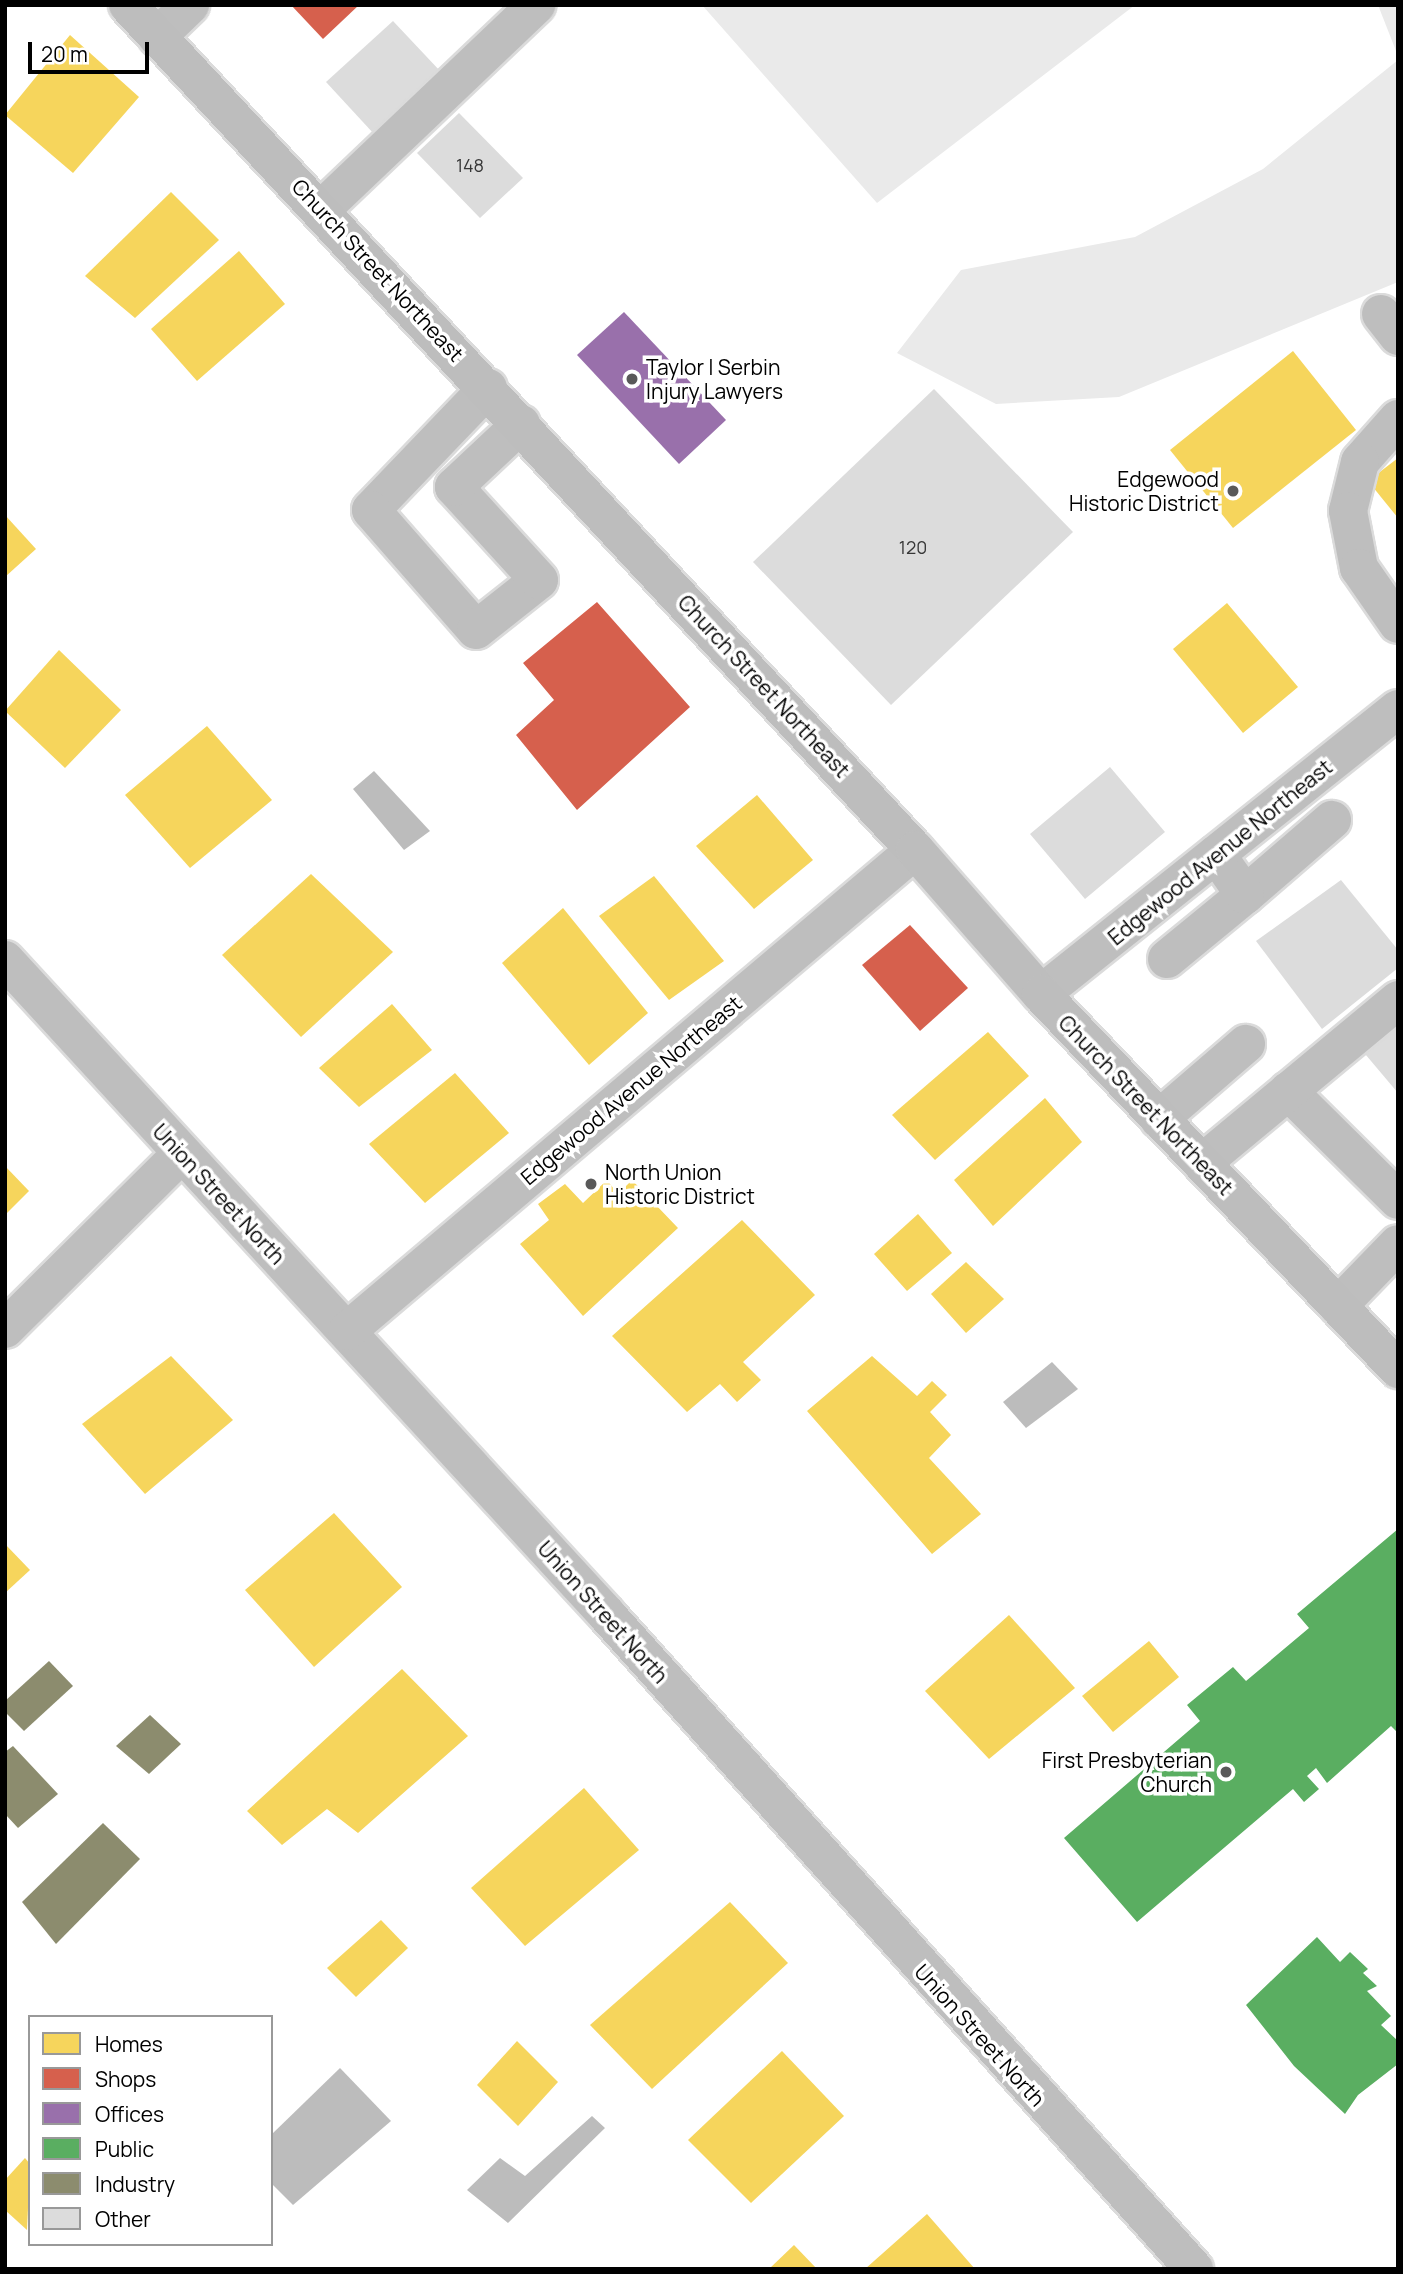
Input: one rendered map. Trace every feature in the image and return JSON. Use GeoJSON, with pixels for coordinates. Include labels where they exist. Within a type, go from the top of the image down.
{"type":"FeatureCollection","features":[{"type":"Feature","properties":{"kind":"main road","name":"Church Street Northeast"},"geometry":{"type":"LineString","coordinates":[[128,5],[322,209],[915,850],[1041,994],[1398,1369]]}},
{"type":"Feature","properties":{"kind":"street"},"geometry":{"type":"LineString","coordinates":[[157,37],[190,5]]}},
{"type":"Feature","properties":{"kind":"street"},"geometry":{"type":"LineString","coordinates":[[322,209],[536,5]]}},
{"type":"Feature","properties":{"kind":"street"},"geometry":{"type":"LineString","coordinates":[[488,388],[372,510],[476,629],[538,580],[454,487],[521,424]]}},
{"type":"Feature","properties":{"kind":"street"},"geometry":{"type":"LineString","coordinates":[[1398,419],[1360,462],[1348,511],[1359,568],[1398,624]]}},
{"type":"Feature","properties":{"kind":"street","name":"Edgewood Avenue Northeast"},"geometry":{"type":"LineString","coordinates":[[1041,994],[1398,709]]}},
{"type":"Feature","properties":{"kind":"street"},"geometry":{"type":"LineString","coordinates":[[1167,959],[1332,820]]}},
{"type":"Feature","properties":{"kind":"street","name":"Edgewood Avenue Northeast"},"geometry":{"type":"LineString","coordinates":[[347,1331],[915,850]]}},
{"type":"Feature","properties":{"kind":"street"},"geometry":{"type":"LineString","coordinates":[[1216,854],[1245,894]]}},
{"type":"Feature","properties":{"kind":"street","name":"Union Street North"},"geometry":{"type":"LineString","coordinates":[[5,960],[347,1331],[1181,2264]]}},
{"type":"Feature","properties":{"kind":"street"},"geometry":{"type":"LineString","coordinates":[[1202,1164],[1398,1000]]}},
{"type":"Feature","properties":{"kind":"street"},"geometry":{"type":"LineString","coordinates":[[1159,1119],[1246,1044]]}},
{"type":"Feature","properties":{"kind":"street"},"geometry":{"type":"LineString","coordinates":[[1288,1091],[1398,1200]]}},
{"type":"Feature","properties":{"kind":"street"},"geometry":{"type":"LineString","coordinates":[[5,1329],[181,1154]]}},
{"type":"Feature","properties":{"kind":"street"},"geometry":{"type":"LineString","coordinates":[[1338,1306],[1398,1244]]}},
{"type":"Feature","properties":{"kind":"shaded area"},"geometry":{"type":"Polygon","coordinates":[[[702,5],[1135,5],[877,203],[702,5]]]}},
{"type":"Feature","properties":{"kind":"shaded area"},"geometry":{"type":"Polygon","coordinates":[[[1378,5],[1398,5],[1398,56],[1378,5]]]}},
{"type":"Feature","properties":{"kind":"shaded area"},"geometry":{"type":"Polygon","coordinates":[[[1398,60],[1398,282],[1119,397],[996,404],[897,353],[961,270],[1135,237],[1263,169],[1398,60]]]}},
{"type":"Feature","properties":{"kind":"shaded area"},"geometry":{"type":"Polygon","coordinates":[[[374,771],[430,831],[404,850],[353,789],[374,771]]]}},
{"type":"Feature","properties":{"kind":"shaded area"},"geometry":{"type":"Polygon","coordinates":[[[1052,1362],[1078,1389],[1026,1428],[1003,1402],[1052,1362]]]}},
{"type":"Feature","properties":{"kind":"shaded area"},"geometry":{"type":"Polygon","coordinates":[[[340,2068],[391,2121],[293,2205],[273,2185],[273,2133],[340,2068]]]}},
{"type":"Feature","properties":{"kind":"shaded area"},"geometry":{"type":"Polygon","coordinates":[[[592,2116],[605,2128],[508,2223],[467,2190],[500,2158],[525,2176],[592,2116]]]}},
{"type":"Feature","properties":{"kind":"building: Homes"},"geometry":{"type":"Polygon","coordinates":[[[70,35],[139,97],[73,173],[5,115],[70,35]]]}},
{"type":"Feature","properties":{"kind":"building: Homes"},"geometry":{"type":"Polygon","coordinates":[[[171,192],[219,240],[135,318],[85,276],[171,192]]]}},
{"type":"Feature","properties":{"kind":"building: Homes"},"geometry":{"type":"Polygon","coordinates":[[[239,251],[285,304],[197,381],[151,329],[239,251]]]}},
{"type":"Feature","properties":{"kind":"building: Homes"},"geometry":{"type":"Polygon","coordinates":[[[1293,351],[1356,430],[1233,528],[1170,450],[1293,351]]]}},
{"type":"Feature","properties":{"kind":"building: Homes"},"geometry":{"type":"Polygon","coordinates":[[[1398,458],[1398,518],[1368,481],[1398,458]]]}},
{"type":"Feature","properties":{"kind":"building: Homes"},"geometry":{"type":"Polygon","coordinates":[[[5,515],[36,549],[5,577],[5,515]]]}},
{"type":"Feature","properties":{"kind":"building: Homes"},"geometry":{"type":"Polygon","coordinates":[[[1227,603],[1298,687],[1243,733],[1173,649],[1227,603]]]}},
{"type":"Feature","properties":{"kind":"building: Homes"},"geometry":{"type":"Polygon","coordinates":[[[59,650],[121,710],[65,768],[5,711],[59,650]]]}},
{"type":"Feature","properties":{"kind":"building: Homes"},"geometry":{"type":"Polygon","coordinates":[[[207,726],[272,800],[190,868],[125,795],[207,726]]]}},
{"type":"Feature","properties":{"kind":"building: Homes"},"geometry":{"type":"Polygon","coordinates":[[[757,795],[813,860],[754,909],[696,846],[757,795]]]}},
{"type":"Feature","properties":{"kind":"building: Homes"},"geometry":{"type":"Polygon","coordinates":[[[311,874],[393,952],[301,1037],[222,955],[311,874]]]}},
{"type":"Feature","properties":{"kind":"building: Homes"},"geometry":{"type":"Polygon","coordinates":[[[654,876],[724,961],[669,1000],[599,916],[654,876]]]}},
{"type":"Feature","properties":{"kind":"building: Homes"},"geometry":{"type":"Polygon","coordinates":[[[563,908],[648,1013],[589,1065],[502,963],[563,908]]]}},
{"type":"Feature","properties":{"kind":"building: Homes"},"geometry":{"type":"Polygon","coordinates":[[[392,1004],[432,1050],[359,1107],[319,1068],[392,1004]]]}},
{"type":"Feature","properties":{"kind":"building: Homes"},"geometry":{"type":"Polygon","coordinates":[[[988,1032],[1029,1076],[935,1160],[892,1115],[988,1032]]]}},
{"type":"Feature","properties":{"kind":"building: Homes"},"geometry":{"type":"Polygon","coordinates":[[[455,1073],[509,1133],[425,1203],[369,1144],[455,1073]]]}},
{"type":"Feature","properties":{"kind":"building: Homes"},"geometry":{"type":"Polygon","coordinates":[[[1045,1098],[1082,1142],[993,1226],[954,1180],[1045,1098]]]}},
{"type":"Feature","properties":{"kind":"building: Homes"},"geometry":{"type":"Polygon","coordinates":[[[5,1166],[29,1191],[5,1215],[5,1166]]]}},
{"type":"Feature","properties":{"kind":"building: Homes"},"geometry":{"type":"Polygon","coordinates":[[[607,1180],[618,1194],[632,1180],[678,1228],[583,1316],[520,1244],[549,1220],[538,1204],[565,1184],[583,1203],[607,1180]]]}},
{"type":"Feature","properties":{"kind":"building: Homes"},"geometry":{"type":"Polygon","coordinates":[[[918,1214],[952,1253],[907,1291],[874,1254],[918,1214]]]}},
{"type":"Feature","properties":{"kind":"building: Homes"},"geometry":{"type":"Polygon","coordinates":[[[742,1220],[815,1295],[743,1362],[761,1380],[737,1402],[720,1384],[687,1412],[612,1336],[742,1220]]]}},
{"type":"Feature","properties":{"kind":"building: Homes"},"geometry":{"type":"Polygon","coordinates":[[[966,1262],[1004,1299],[966,1333],[931,1294],[966,1262]]]}},
{"type":"Feature","properties":{"kind":"building: Homes"},"geometry":{"type":"Polygon","coordinates":[[[171,1356],[233,1420],[145,1494],[82,1424],[171,1356]]]}},
{"type":"Feature","properties":{"kind":"building: Homes"},"geometry":{"type":"Polygon","coordinates":[[[872,1356],[917,1396],[932,1381],[947,1395],[930,1412],[951,1435],[929,1458],[981,1514],[932,1554],[807,1411],[872,1356]]]}},
{"type":"Feature","properties":{"kind":"building: Homes"},"geometry":{"type":"Polygon","coordinates":[[[334,1513],[402,1587],[314,1667],[245,1590],[334,1513]]]}},
{"type":"Feature","properties":{"kind":"building: Homes"},"geometry":{"type":"Polygon","coordinates":[[[5,1544],[30,1570],[5,1593],[5,1544]]]}},
{"type":"Feature","properties":{"kind":"building: Homes"},"geometry":{"type":"Polygon","coordinates":[[[1009,1615],[1075,1688],[989,1759],[925,1691],[1009,1615]]]}},
{"type":"Feature","properties":{"kind":"building: Homes"},"geometry":{"type":"Polygon","coordinates":[[[1149,1641],[1179,1677],[1113,1732],[1082,1696],[1149,1641]]]}},
{"type":"Feature","properties":{"kind":"building: Homes"},"geometry":{"type":"Polygon","coordinates":[[[402,1669],[468,1736],[358,1833],[327,1809],[282,1845],[247,1811],[402,1669]]]}},
{"type":"Feature","properties":{"kind":"building: Homes"},"geometry":{"type":"Polygon","coordinates":[[[584,1788],[639,1850],[525,1946],[471,1888],[584,1788]]]}},
{"type":"Feature","properties":{"kind":"building: Homes"},"geometry":{"type":"Polygon","coordinates":[[[730,1902],[788,1963],[652,2089],[590,2025],[730,1902]]]}},
{"type":"Feature","properties":{"kind":"building: Homes"},"geometry":{"type":"Polygon","coordinates":[[[381,1920],[408,1948],[356,1997],[327,1968],[381,1920]]]}},
{"type":"Feature","properties":{"kind":"building: Homes"},"geometry":{"type":"Polygon","coordinates":[[[517,2041],[558,2082],[518,2126],[477,2085],[517,2041]]]}},
{"type":"Feature","properties":{"kind":"building: Homes"},"geometry":{"type":"Polygon","coordinates":[[[782,2051],[844,2116],[751,2203],[688,2140],[782,2051]]]}},
{"type":"Feature","properties":{"kind":"building: Homes"},"geometry":{"type":"Polygon","coordinates":[[[25,2158],[28,2162],[27,2230],[5,2210],[5,2180],[25,2158]]]}},
{"type":"Feature","properties":{"kind":"building: Homes"},"geometry":{"type":"Polygon","coordinates":[[[927,2214],[975,2269],[865,2269],[927,2214]]]}},
{"type":"Feature","properties":{"kind":"building: Homes"},"geometry":{"type":"Polygon","coordinates":[[[794,2245],[817,2269],[769,2269],[794,2245]]]}},
{"type":"Feature","properties":{"kind":"building: Shops"},"geometry":{"type":"Polygon","coordinates":[[[291,5],[359,5],[323,39],[291,5]]]}},
{"type":"Feature","properties":{"kind":"building: Shops"},"geometry":{"type":"Polygon","coordinates":[[[597,602],[690,707],[577,810],[516,735],[554,700],[523,663],[597,602]]]}},
{"type":"Feature","properties":{"kind":"building: Shops"},"geometry":{"type":"Polygon","coordinates":[[[910,925],[968,988],[920,1031],[862,965],[910,925]]]}},
{"type":"Feature","properties":{"kind":"building: Offices"},"geometry":{"type":"Polygon","coordinates":[[[624,312],[726,420],[679,464],[577,355],[624,312]]]}},
{"type":"Feature","properties":{"kind":"building: Public","name":"First Presbyterian Church"},"geometry":{"type":"Polygon","coordinates":[[[1398,1529],[1398,1733],[1391,1726],[1327,1783],[1316,1768],[1307,1776],[1319,1789],[1304,1802],[1293,1789],[1137,1922],[1064,1838],[1200,1721],[1187,1705],[1233,1667],[1246,1681],[1309,1628],[1297,1614],[1398,1529]]]}},
{"type":"Feature","properties":{"kind":"building: Public"},"geometry":{"type":"Polygon","coordinates":[[[1317,1937],[1340,1962],[1350,1952],[1368,1969],[1363,1973],[1377,1986],[1367,1991],[1391,2016],[1381,2025],[1398,2041],[1398,2064],[1358,2095],[1345,2114],[1294,2066],[1246,2005],[1317,1937]]]}},
{"type":"Feature","properties":{"kind":"building: Industry"},"geometry":{"type":"Polygon","coordinates":[[[49,1661],[73,1686],[24,1731],[5,1712],[5,1701],[49,1661]]]}},
{"type":"Feature","properties":{"kind":"building: Industry"},"geometry":{"type":"Polygon","coordinates":[[[150,1715],[181,1744],[149,1774],[116,1746],[150,1715]]]}},
{"type":"Feature","properties":{"kind":"building: Industry"},"geometry":{"type":"Polygon","coordinates":[[[13,1746],[58,1794],[18,1828],[5,1814],[5,1752],[13,1746]]]}},
{"type":"Feature","properties":{"kind":"building: Industry"},"geometry":{"type":"Polygon","coordinates":[[[103,1823],[140,1859],[56,1944],[22,1902],[103,1823]]]}},
{"type":"Feature","properties":{"kind":"building: Other"},"geometry":{"type":"Polygon","coordinates":[[[393,21],[441,72],[374,134],[326,82],[393,21]]]}},
{"type":"Feature","properties":{"kind":"building: Other"},"geometry":{"type":"Polygon","coordinates":[[[459,113],[523,178],[480,218],[417,153],[459,113]]]}},
{"type":"Feature","properties":{"kind":"building: Other"},"geometry":{"type":"Polygon","coordinates":[[[934,389],[1073,532],[891,705],[753,562],[934,389]]]}},
{"type":"Feature","properties":{"kind":"building: Other"},"geometry":{"type":"Polygon","coordinates":[[[1110,767],[1165,832],[1085,899],[1030,834],[1110,767]]]}},
{"type":"Feature","properties":{"kind":"building: Other"},"geometry":{"type":"Polygon","coordinates":[[[1341,880],[1398,950],[1398,968],[1322,1029],[1256,941],[1341,880]]]}},
{"type":"Feature","properties":{"kind":"building: Other"},"geometry":{"type":"Polygon","coordinates":[[[1398,1018],[1398,1093],[1360,1048],[1398,1018]]]}},
{"type":"Feature","properties":{"kind":"place","name":"Taylor | Serbin Injury Lawyers"},"geometry":{"type":"Point","coordinates":[632,379]}},
{"type":"Feature","properties":{"kind":"place","name":"Edgewood Historic District"},"geometry":{"type":"Point","coordinates":[1233,491]}},
{"type":"Feature","properties":{"kind":"place","name":"North Union Historic District"},"geometry":{"type":"Point","coordinates":[591,1184]}},
{"type":"Feature","properties":{"kind":"place","name":"First Presbyterian Church"},"geometry":{"type":"Point","coordinates":[1226,1772]}}]}
